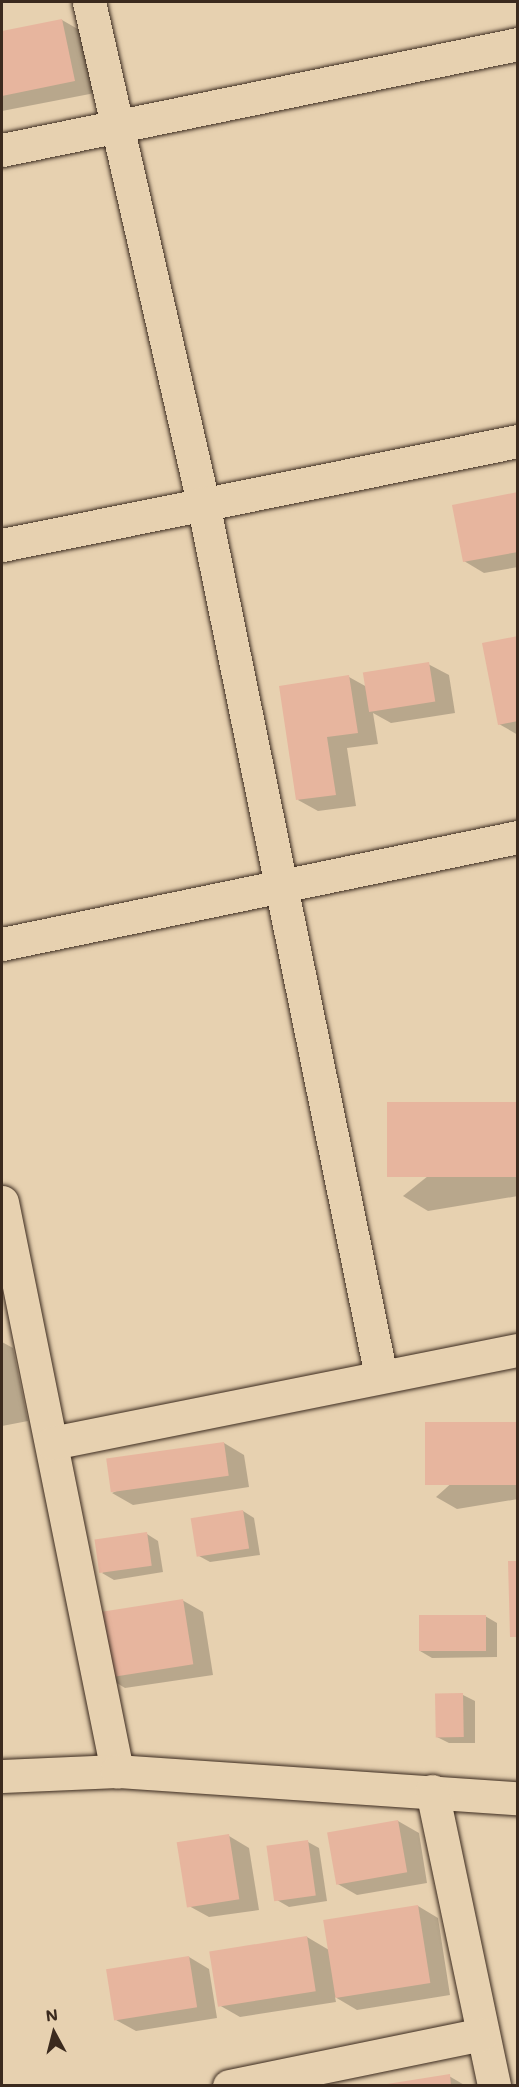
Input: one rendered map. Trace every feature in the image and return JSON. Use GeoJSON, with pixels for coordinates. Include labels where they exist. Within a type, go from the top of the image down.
{"type":"FeatureCollection","features":[{"type":"Feature","properties":{"kind":"street"},"geometry":{"type":"LineString","coordinates":[[89,2],[119,124],[203,503],[278,886],[381,1376]]}},
{"type":"Feature","properties":{"kind":"street"},"geometry":{"type":"LineString","coordinates":[[2,150],[119,124],[518,44]]}},
{"type":"Feature","properties":{"kind":"street"},"geometry":{"type":"LineString","coordinates":[[2,545],[518,441]]}},
{"type":"Feature","properties":{"kind":"street"},"geometry":{"type":"LineString","coordinates":[[2,944],[518,837]]}},
{"type":"Feature","properties":{"kind":"street"},"geometry":{"type":"LineString","coordinates":[[2,1202],[117,1771]]}},
{"type":"Feature","properties":{"kind":"street"},"geometry":{"type":"LineString","coordinates":[[52,1443],[518,1350]]}},
{"type":"Feature","properties":{"kind":"street"},"geometry":{"type":"LineString","coordinates":[[2,1776],[117,1771],[518,1798]]}},
{"type":"Feature","properties":{"kind":"street"},"geometry":{"type":"LineString","coordinates":[[432,1791],[494,2085]]}},
{"type":"Feature","properties":{"kind":"street"},"geometry":{"type":"LineString","coordinates":[[229,2085],[482,2034]]}},
{"type":"Feature","properties":{"kind":"building"},"geometry":{"type":"Polygon","coordinates":[[[62,19],[75,81],[2,96],[2,31],[62,19]]]}},
{"type":"Feature","properties":{"kind":"building"},"geometry":{"type":"Polygon","coordinates":[[[518,492],[518,552],[463,562],[452,505],[518,492]]]}},
{"type":"Feature","properties":{"kind":"building"},"geometry":{"type":"Polygon","coordinates":[[[518,636],[518,721],[498,725],[482,643],[518,636]]]}},
{"type":"Feature","properties":{"kind":"building"},"geometry":{"type":"Polygon","coordinates":[[[429,662],[435,702],[369,712],[363,672],[429,662]]]}},
{"type":"Feature","properties":{"kind":"building"},"geometry":{"type":"Polygon","coordinates":[[[349,675],[358,733],[327,737],[336,795],[296,800],[279,686],[349,675]]]}},
{"type":"Feature","properties":{"kind":"building"},"geometry":{"type":"Polygon","coordinates":[[[387,1102],[518,1102],[518,1177],[387,1177],[387,1102]]]}},
{"type":"Feature","properties":{"kind":"building"},"geometry":{"type":"Polygon","coordinates":[[[425,1422],[518,1422],[518,1485],[425,1485],[425,1422]]]}},
{"type":"Feature","properties":{"kind":"building"},"geometry":{"type":"Polygon","coordinates":[[[224,1442],[229,1476],[111,1492],[106,1459],[224,1442]]]}},
{"type":"Feature","properties":{"kind":"building"},"geometry":{"type":"Polygon","coordinates":[[[243,1510],[249,1549],[197,1557],[191,1518],[243,1510]]]}},
{"type":"Feature","properties":{"kind":"building"},"geometry":{"type":"Polygon","coordinates":[[[147,1532],[152,1566],[99,1573],[95,1539],[147,1532]]]}},
{"type":"Feature","properties":{"kind":"building"},"geometry":{"type":"Polygon","coordinates":[[[508,1561],[518,1561],[518,1637],[510,1637],[508,1561]]]}},
{"type":"Feature","properties":{"kind":"building"},"geometry":{"type":"Polygon","coordinates":[[[183,1599],[193,1664],[104,1678],[94,1613],[183,1599]]]}},
{"type":"Feature","properties":{"kind":"building"},"geometry":{"type":"Polygon","coordinates":[[[419,1615],[486,1615],[486,1651],[419,1651],[419,1615]]]}},
{"type":"Feature","properties":{"kind":"building"},"geometry":{"type":"Polygon","coordinates":[[[435,1693],[463,1693],[464,1737],[436,1737],[435,1693]]]}},
{"type":"Feature","properties":{"kind":"building"},"geometry":{"type":"Polygon","coordinates":[[[398,1820],[407,1872],[336,1885],[327,1833],[398,1820]]]}},
{"type":"Feature","properties":{"kind":"building"},"geometry":{"type":"Polygon","coordinates":[[[229,1834],[239,1899],[187,1907],[177,1842],[229,1834]]]}},
{"type":"Feature","properties":{"kind":"building"},"geometry":{"type":"Polygon","coordinates":[[[308,1840],[316,1895],[274,1901],[266,1846],[308,1840]]]}},
{"type":"Feature","properties":{"kind":"building"},"geometry":{"type":"Polygon","coordinates":[[[418,1905],[430,1983],[336,1998],[323,1920],[418,1905]]]}},
{"type":"Feature","properties":{"kind":"building"},"geometry":{"type":"Polygon","coordinates":[[[307,1936],[316,1991],[218,2007],[209,1951],[307,1936]]]}},
{"type":"Feature","properties":{"kind":"building"},"geometry":{"type":"Polygon","coordinates":[[[189,1956],[197,2007],[114,2021],[106,1969],[189,1956]]]}},
{"type":"Feature","properties":{"kind":"building"},"geometry":{"type":"Polygon","coordinates":[[[450,2074],[451,2086],[387,2086],[387,2084],[450,2074]]]}}]}
